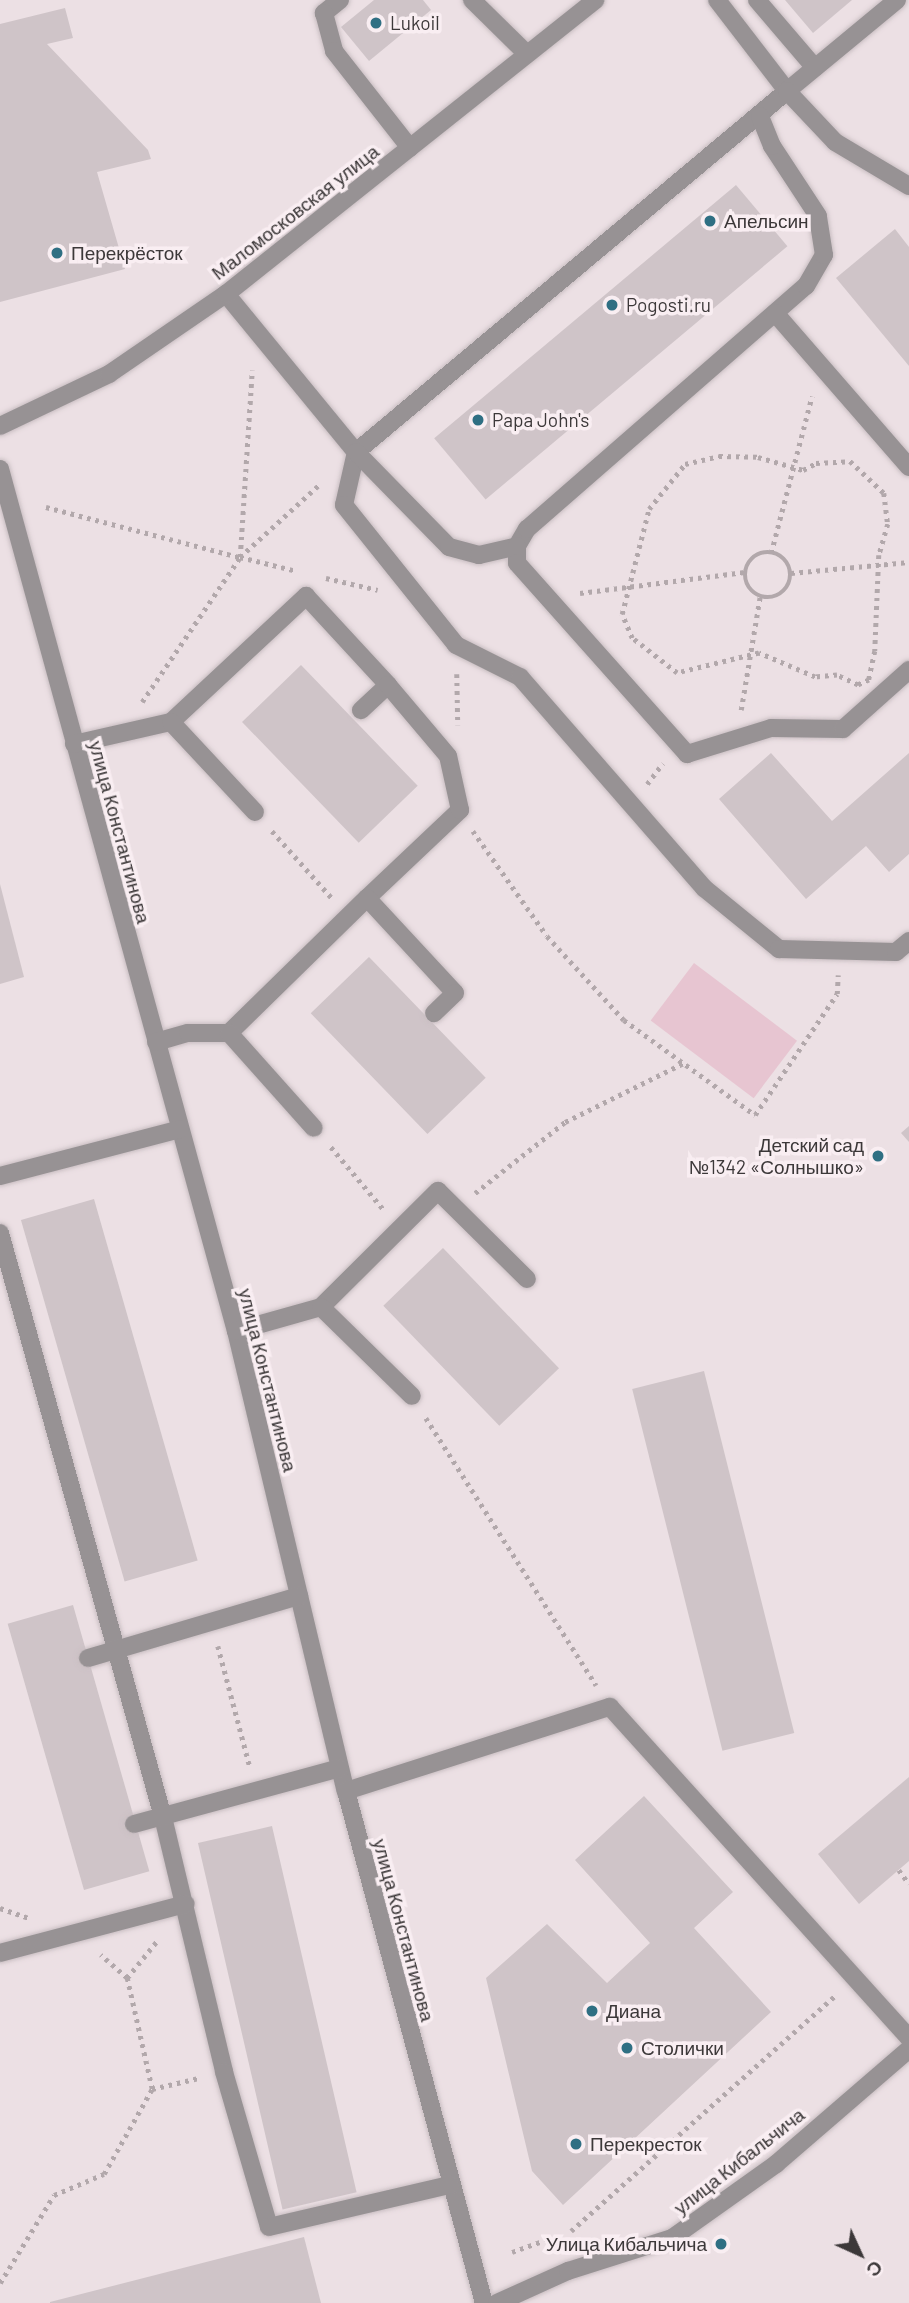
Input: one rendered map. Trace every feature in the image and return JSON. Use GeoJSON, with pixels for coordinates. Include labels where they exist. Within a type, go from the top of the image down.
{"type":"FeatureCollection","features":[{"type":"Feature","properties":{"kind":"street"},"geometry":{"type":"LineString","coordinates":[[340,0],[324,13],[334,51],[410,148]]}},
{"type":"Feature","properties":{"kind":"street"},"geometry":{"type":"LineString","coordinates":[[472,0],[527,54]]}},
{"type":"Feature","properties":{"kind":"street","name":"Маломосковская улица"},"geometry":{"type":"LineString","coordinates":[[0,426],[109,374],[226,294],[595,0]]}},
{"type":"Feature","properties":{"kind":"street"},"geometry":{"type":"LineString","coordinates":[[717,0],[787,92],[835,142],[909,186]]}},
{"type":"Feature","properties":{"kind":"street"},"geometry":{"type":"LineString","coordinates":[[757,0],[815,68]]}},
{"type":"Feature","properties":{"kind":"street"},"geometry":{"type":"LineString","coordinates":[[897,0],[356,452],[344,505],[456,645],[520,677],[704,888],[779,949],[895,953],[909,941]]}},
{"type":"Feature","properties":{"kind":"street"},"geometry":{"type":"LineString","coordinates":[[760,116],[772,146],[818,216],[824,255],[806,286],[527,529],[517,545],[517,564],[687,754],[771,728],[843,729],[909,670]]}},
{"type":"Feature","properties":{"kind":"street"},"geometry":{"type":"LineString","coordinates":[[226,294],[356,452],[449,547],[479,555],[517,545]]}},
{"type":"Feature","properties":{"kind":"street"},"geometry":{"type":"LineString","coordinates":[[775,313],[909,467]]}},
{"type":"Feature","properties":{"kind":"street","name":"улица Константинова"},"geometry":{"type":"LineString","coordinates":[[0,469],[236,1331],[340,1768],[450,2185],[484,2303]]}},
{"type":"Feature","properties":{"kind":"street"},"geometry":{"type":"LineString","coordinates":[[74,744],[171,722],[306,596],[388,685],[448,756],[460,810],[229,1033],[188,1033],[156,1042]]}},
{"type":"Feature","properties":{"kind":"street"},"geometry":{"type":"LineString","coordinates":[[361,710],[388,685]]}},
{"type":"Feature","properties":{"kind":"street"},"geometry":{"type":"LineString","coordinates":[[171,722],[256,812]]}},
{"type":"Feature","properties":{"kind":"street"},"geometry":{"type":"LineString","coordinates":[[367,898],[455,993],[434,1013]]}},
{"type":"Feature","properties":{"kind":"street"},"geometry":{"type":"LineString","coordinates":[[229,1033],[314,1128]]}},
{"type":"Feature","properties":{"kind":"street"},"geometry":{"type":"LineString","coordinates":[[0,1176],[180,1129]]}},
{"type":"Feature","properties":{"kind":"street"},"geometry":{"type":"LineString","coordinates":[[236,1331],[321,1307],[398,1226],[438,1192],[527,1279]]}},
{"type":"Feature","properties":{"kind":"street"},"geometry":{"type":"LineString","coordinates":[[0,1233],[163,1817],[186,1904],[224,2072],[269,2227],[450,2185]]}},
{"type":"Feature","properties":{"kind":"street"},"geometry":{"type":"LineString","coordinates":[[321,1307],[412,1396]]}},
{"type":"Feature","properties":{"kind":"street"},"geometry":{"type":"LineString","coordinates":[[88,1658],[299,1596]]}},
{"type":"Feature","properties":{"kind":"street"},"geometry":{"type":"LineString","coordinates":[[346,1791],[610,1707],[909,2038]]}},
{"type":"Feature","properties":{"kind":"street"},"geometry":{"type":"LineString","coordinates":[[134,1824],[340,1768]]}},
{"type":"Feature","properties":{"kind":"street"},"geometry":{"type":"LineString","coordinates":[[0,1953],[186,1904]]}},
{"type":"Feature","properties":{"kind":"street","name":"улица Кибальчича"},"geometry":{"type":"LineString","coordinates":[[497,2303],[568,2271],[672,2238],[776,2164],[909,2049]]}},
{"type":"Feature","properties":{"kind":"path"},"geometry":{"type":"LineString","coordinates":[[240,557],[255,330]]}},
{"type":"Feature","properties":{"kind":"path"},"geometry":{"type":"LineString","coordinates":[[771,553],[820,365]]}},
{"type":"Feature","properties":{"kind":"path"},"geometry":{"type":"LineString","coordinates":[[121,734],[240,557],[356,452]]}},
{"type":"Feature","properties":{"kind":"path"},"geometry":{"type":"LineString","coordinates":[[737,456],[803,470],[816,463],[850,461],[876,481],[887,507],[882,564],[869,680],[858,685],[837,675],[815,677],[776,657],[750,654],[677,673],[632,638],[622,614],[649,509],[685,464],[737,456]]}},
{"type":"Feature","properties":{"kind":"path"},"geometry":{"type":"LineString","coordinates":[[46,507],[240,557]]}},
{"type":"Feature","properties":{"kind":"path"},"geometry":{"type":"LineString","coordinates":[[771,553],[785,560],[791,573],[782,593],[760,597],[748,587],[745,572],[752,559],[771,553]]}},
{"type":"Feature","properties":{"kind":"path"},"geometry":{"type":"LineString","coordinates":[[791,573],[909,562]]}},
{"type":"Feature","properties":{"kind":"path"},"geometry":{"type":"LineString","coordinates":[[555,606],[575,594],[745,572]]}},
{"type":"Feature","properties":{"kind":"path"},"geometry":{"type":"LineString","coordinates":[[736,739],[760,597]]}},
{"type":"Feature","properties":{"kind":"path"},"geometry":{"type":"LineString","coordinates":[[456,645],[458,728]]}},
{"type":"Feature","properties":{"kind":"path"},"geometry":{"type":"LineString","coordinates":[[631,804],[678,744]]}},
{"type":"Feature","properties":{"kind":"path"},"geometry":{"type":"LineString","coordinates":[[460,810],[547,936],[624,1020],[755,1115],[838,994]]}},
{"type":"Feature","properties":{"kind":"path"},"geometry":{"type":"LineString","coordinates":[[256,812],[348,916]]}},
{"type":"Feature","properties":{"kind":"path"},"geometry":{"type":"LineString","coordinates":[[456,1209],[565,1122],[684,1063]]}},
{"type":"Feature","properties":{"kind":"path"},"geometry":{"type":"LineString","coordinates":[[314,1128],[398,1226]]}},
{"type":"Feature","properties":{"kind":"path"},"geometry":{"type":"LineString","coordinates":[[412,1396],[610,1707]]}},
{"type":"Feature","properties":{"kind":"path"},"geometry":{"type":"LineString","coordinates":[[211,1622],[256,1791]]}},
{"type":"Feature","properties":{"kind":"path"},"geometry":{"type":"LineString","coordinates":[[898,1870],[909,1884]]}},
{"type":"Feature","properties":{"kind":"path"},"geometry":{"type":"LineString","coordinates":[[0,1908],[75,1933],[127,1978],[152,2089],[104,2175],[54,2195],[0,2283]]}},
{"type":"Feature","properties":{"kind":"path"},"geometry":{"type":"LineString","coordinates":[[571,2231],[842,1989]]}},
{"type":"Feature","properties":{"kind":"path"},"geometry":{"type":"LineString","coordinates":[[152,2089],[224,2072]]}},
{"type":"Feature","properties":{"kind":"path"},"geometry":{"type":"LineString","coordinates":[[512,2252],[551,2238]]}},
{"type":"Feature","properties":{"kind":"shaded area"},"geometry":{"type":"Polygon","coordinates":[[[694,963],[797,1041],[754,1098],[651,1021],[694,963]]]}},
{"type":"Feature","properties":{"kind":"building"},"geometry":{"type":"Polygon","coordinates":[[[374,0],[423,0],[431,10],[369,61],[341,27],[374,0]]]}},
{"type":"Feature","properties":{"kind":"building"},"geometry":{"type":"Polygon","coordinates":[[[785,0],[852,0],[813,33],[785,0]]]}},
{"type":"Feature","properties":{"kind":"building"},"geometry":{"type":"Polygon","coordinates":[[[65,8],[73,38],[47,44],[148,150],[151,159],[97,172],[125,269],[0,302],[0,24],[65,8]]]}},
{"type":"Feature","properties":{"kind":"building"},"geometry":{"type":"Polygon","coordinates":[[[736,185],[787,246],[486,500],[434,438],[736,185]]]}},
{"type":"Feature","properties":{"kind":"building"},"geometry":{"type":"Polygon","coordinates":[[[895,229],[909,247],[909,366],[836,278],[895,229]]]}},
{"type":"Feature","properties":{"kind":"building"},"geometry":{"type":"Polygon","coordinates":[[[301,665],[418,786],[359,843],[242,722],[301,665]]]}},
{"type":"Feature","properties":{"kind":"building"},"geometry":{"type":"Polygon","coordinates":[[[771,753],[832,821],[909,753],[909,854],[889,872],[866,846],[806,899],[719,799],[771,753]]]}},
{"type":"Feature","properties":{"kind":"building"},"geometry":{"type":"Polygon","coordinates":[[[0,884],[24,977],[0,984],[0,884]]]}},
{"type":"Feature","properties":{"kind":"building"},"geometry":{"type":"Polygon","coordinates":[[[369,957],[486,1078],[427,1134],[311,1013],[369,957]]]}},
{"type":"Feature","properties":{"kind":"building"},"geometry":{"type":"Polygon","coordinates":[[[909,1126],[909,1142],[901,1133],[909,1126]]]}},
{"type":"Feature","properties":{"kind":"building"},"geometry":{"type":"Polygon","coordinates":[[[94,1199],[198,1560],[125,1581],[21,1220],[94,1199]]]}},
{"type":"Feature","properties":{"kind":"building"},"geometry":{"type":"Polygon","coordinates":[[[443,1248],[559,1368],[499,1426],[383,1306],[443,1248]]]}},
{"type":"Feature","properties":{"kind":"building"},"geometry":{"type":"Polygon","coordinates":[[[704,1371],[794,1733],[722,1751],[632,1389],[704,1371]]]}},
{"type":"Feature","properties":{"kind":"building"},"geometry":{"type":"Polygon","coordinates":[[[73,1605],[149,1871],[84,1890],[8,1624],[73,1605]]]}},
{"type":"Feature","properties":{"kind":"building"},"geometry":{"type":"Polygon","coordinates":[[[909,1777],[909,1861],[859,1904],[818,1854],[909,1777]]]}},
{"type":"Feature","properties":{"kind":"building"},"geometry":{"type":"Polygon","coordinates":[[[644,1796],[733,1892],[694,1928],[771,2012],[563,2205],[532,2171],[486,1978],[547,1924],[607,1983],[650,1943],[575,1860],[644,1796]]]}},
{"type":"Feature","properties":{"kind":"building"},"geometry":{"type":"Polygon","coordinates":[[[272,1826],[357,2192],[283,2209],[198,1843],[272,1826]]]}},
{"type":"Feature","properties":{"kind":"building"},"geometry":{"type":"Polygon","coordinates":[[[304,2237],[321,2303],[50,2303],[50,2302],[304,2237]]]}},
{"type":"Feature","properties":{"kind":"place","name":"Lukoil"},"geometry":{"type":"Point","coordinates":[376,23]}},
{"type":"Feature","properties":{"kind":"place","name":"Апельсин"},"geometry":{"type":"Point","coordinates":[710,221]}},
{"type":"Feature","properties":{"kind":"place","name":"Перекрёсток"},"geometry":{"type":"Point","coordinates":[57,253]}},
{"type":"Feature","properties":{"kind":"place","name":"Pogosti.ru"},"geometry":{"type":"Point","coordinates":[612,305]}},
{"type":"Feature","properties":{"kind":"place","name":"Papa John's"},"geometry":{"type":"Point","coordinates":[478,420]}},
{"type":"Feature","properties":{"kind":"place","name":"Детский сад №1342 «Солнышко»"},"geometry":{"type":"Point","coordinates":[878,1156]}},
{"type":"Feature","properties":{"kind":"place","name":"Диана"},"geometry":{"type":"Point","coordinates":[592,2011]}},
{"type":"Feature","properties":{"kind":"place","name":"Столички"},"geometry":{"type":"Point","coordinates":[627,2048]}},
{"type":"Feature","properties":{"kind":"place","name":"Перекресток"},"geometry":{"type":"Point","coordinates":[576,2144]}},
{"type":"Feature","properties":{"kind":"place","name":"Улица Кибальчича"},"geometry":{"type":"Point","coordinates":[721,2244]}}]}
